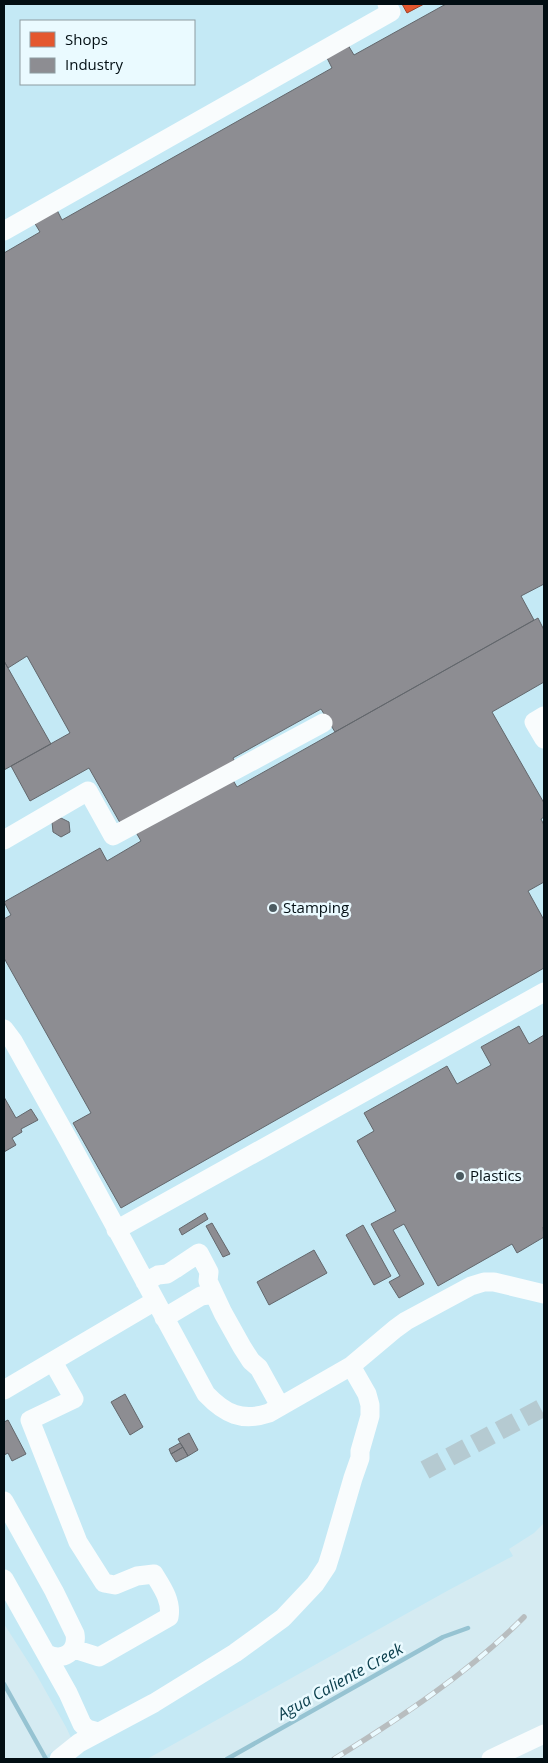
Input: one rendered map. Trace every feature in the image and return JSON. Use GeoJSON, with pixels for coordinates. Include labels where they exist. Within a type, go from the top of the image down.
{"type":"FeatureCollection","features":[{"type":"Feature","properties":{"kind":"lane"},"geometry":{"type":"LineString","coordinates":[[4,231],[391,12],[386,4]]}},
{"type":"Feature","properties":{"kind":"lane"},"geometry":{"type":"LineString","coordinates":[[544,716],[534,722],[544,739]]}},
{"type":"Feature","properties":{"kind":"lane"},"geometry":{"type":"LineString","coordinates":[[4,840],[88,791],[113,836],[323,723]]}},
{"type":"Feature","properties":{"kind":"lane"},"geometry":{"type":"LineString","coordinates":[[116,1230],[544,992]]}},
{"type":"Feature","properties":{"kind":"lane"},"geometry":{"type":"LineString","coordinates":[[4,1029],[13,1041],[69,1141],[206,1394],[217,1405],[230,1413],[244,1417],[257,1417],[280,1406],[351,1366],[395,1328],[471,1286],[484,1282],[494,1282],[544,1294]]}},
{"type":"Feature","properties":{"kind":"lane"},"geometry":{"type":"LineString","coordinates":[[144,1282],[158,1275],[167,1274],[199,1253],[209,1272],[208,1281],[242,1347],[251,1361],[259,1368],[280,1406]]}},
{"type":"Feature","properties":{"kind":"lane"},"geometry":{"type":"LineString","coordinates":[[164,1318],[200,1296],[214,1294]]}},
{"type":"Feature","properties":{"kind":"lane"},"geometry":{"type":"LineString","coordinates":[[4,1390],[154,1301]]}},
{"type":"Feature","properties":{"kind":"lane"},"geometry":{"type":"LineString","coordinates":[[53,1362],[74,1399],[30,1420],[78,1542],[104,1583],[115,1586],[137,1576],[154,1574],[163,1588],[171,1608],[169,1617],[99,1657],[74,1648]]}},
{"type":"Feature","properties":{"kind":"lane"},"geometry":{"type":"LineString","coordinates":[[59,1759],[79,1743],[154,1703],[235,1653],[283,1618],[321,1576],[326,1566],[357,1469],[370,1416],[367,1394],[351,1366]]}},
{"type":"Feature","properties":{"kind":"lane"},"geometry":{"type":"LineString","coordinates":[[4,1500],[71,1624],[76,1642],[74,1648],[63,1657],[54,1658],[48,1654]]}},
{"type":"Feature","properties":{"kind":"lane"},"geometry":{"type":"LineString","coordinates":[[4,1579],[48,1654],[82,1724],[87,1729],[98,1732]]}},
{"type":"Feature","properties":{"kind":"lane"},"geometry":{"type":"LineString","coordinates":[[491,1759],[544,1734]]}},
{"type":"Feature","properties":{"kind":"shaded area"},"geometry":{"type":"Polygon","coordinates":[[[4,4],[544,4],[544,1523],[534,1533],[509,1549],[513,1556],[147,1759],[40,1759],[72,1740],[36,1674],[4,1624],[4,4]]]}},
{"type":"Feature","properties":{"kind":"building: Shops"},"geometry":{"type":"Polygon","coordinates":[[[402,4],[424,4],[407,13],[402,4]]]}},
{"type":"Feature","properties":{"kind":"building: Industry"},"geometry":{"type":"Polygon","coordinates":[[[446,4],[544,4],[544,584],[521,596],[534,620],[335,732],[321,709],[233,758],[236,764],[123,828],[89,768],[30,801],[11,766],[70,733],[27,656],[8,668],[4,661],[4,253],[40,232],[34,222],[57,210],[62,220],[332,68],[327,58],[348,45],[354,55],[446,4]]]}},
{"type":"Feature","properties":{"kind":"building: Industry","name":"Stamping"},"geometry":{"type":"Polygon","coordinates":[[[538,618],[544,630],[544,682],[492,712],[544,803],[544,817],[541,819],[544,825],[544,882],[528,891],[544,920],[544,968],[121,1208],[73,1123],[91,1113],[4,958],[4,919],[11,915],[4,902],[100,848],[107,861],[141,841],[134,829],[230,775],[237,787],[538,618]]]}},
{"type":"Feature","properties":{"kind":"building: Industry"},"geometry":{"type":"Polygon","coordinates":[[[4,661],[51,744],[4,770],[4,661]]]}},
{"type":"Feature","properties":{"kind":"building: Industry"},"geometry":{"type":"Polygon","coordinates":[[[61,818],[69,822],[70,832],[61,837],[53,832],[52,822],[61,818]]]}},
{"type":"Feature","properties":{"kind":"building: Industry","name":"Plastics"},"geometry":{"type":"Polygon","coordinates":[[[519,1026],[529,1044],[544,1035],[544,1237],[517,1253],[512,1244],[438,1286],[404,1224],[393,1230],[424,1284],[399,1298],[389,1282],[400,1276],[371,1224],[396,1211],[357,1141],[374,1131],[364,1113],[447,1066],[457,1084],[491,1065],[481,1047],[519,1026]]]}},
{"type":"Feature","properties":{"kind":"building: Industry"},"geometry":{"type":"Polygon","coordinates":[[[4,1097],[16,1118],[31,1109],[38,1120],[21,1129],[22,1132],[12,1138],[16,1145],[4,1152],[4,1097]]]}},
{"type":"Feature","properties":{"kind":"building: Industry"},"geometry":{"type":"Polygon","coordinates":[[[205,1213],[208,1219],[182,1235],[179,1229],[205,1213]]]}},
{"type":"Feature","properties":{"kind":"building: Industry"},"geometry":{"type":"Polygon","coordinates":[[[212,1223],[230,1254],[223,1257],[206,1226],[212,1223]]]}},
{"type":"Feature","properties":{"kind":"building: Industry"},"geometry":{"type":"Polygon","coordinates":[[[363,1225],[391,1276],[374,1285],[346,1235],[363,1225]]]}},
{"type":"Feature","properties":{"kind":"building: Industry"},"geometry":{"type":"Polygon","coordinates":[[[314,1250],[327,1273],[269,1305],[257,1282],[314,1250]]]}},
{"type":"Feature","properties":{"kind":"building: Industry"},"geometry":{"type":"Polygon","coordinates":[[[125,1394],[143,1427],[130,1435],[111,1402],[125,1394]]]}},
{"type":"Feature","properties":{"kind":"building: Industry"},"geometry":{"type":"Polygon","coordinates":[[[8,1420],[26,1454],[12,1461],[8,1453],[4,1455],[4,1422],[8,1420]]]}},
{"type":"Feature","properties":{"kind":"building: Industry"},"geometry":{"type":"Polygon","coordinates":[[[189,1433],[198,1450],[188,1456],[178,1439],[189,1433]]]}},
{"type":"Feature","properties":{"kind":"building: Industry"},"geometry":{"type":"Polygon","coordinates":[[[180,1443],[183,1447],[171,1454],[169,1449],[180,1443]]]}},
{"type":"Feature","properties":{"kind":"building: Industry"},"geometry":{"type":"Polygon","coordinates":[[[183,1447],[188,1456],[176,1462],[171,1454],[183,1447]]]}},
{"type":"Feature","properties":{"kind":"waterway","name":"Agua Caliente Creek"},"geometry":{"type":"LineString","coordinates":[[227,1759],[443,1637],[468,1628]]}},
{"type":"Feature","properties":{"kind":"waterway","name":"Agua Caliente Creek"},"geometry":{"type":"LineString","coordinates":[[4,1684],[46,1759]]}},
{"type":"Feature","properties":{"kind":"tunnel"},"geometry":{"type":"LineString","coordinates":[[425,1470],[544,1407]]}},
{"type":"Feature","properties":{"kind":"railway"},"geometry":{"type":"LineString","coordinates":[[334,1759],[409,1711],[458,1675],[481,1657],[524,1617]]}},
{"type":"Feature","properties":{"kind":"place","name":"Stamping"},"geometry":{"type":"Point","coordinates":[273,908]}},
{"type":"Feature","properties":{"kind":"place","name":"Plastics"},"geometry":{"type":"Point","coordinates":[460,1176]}}]}
